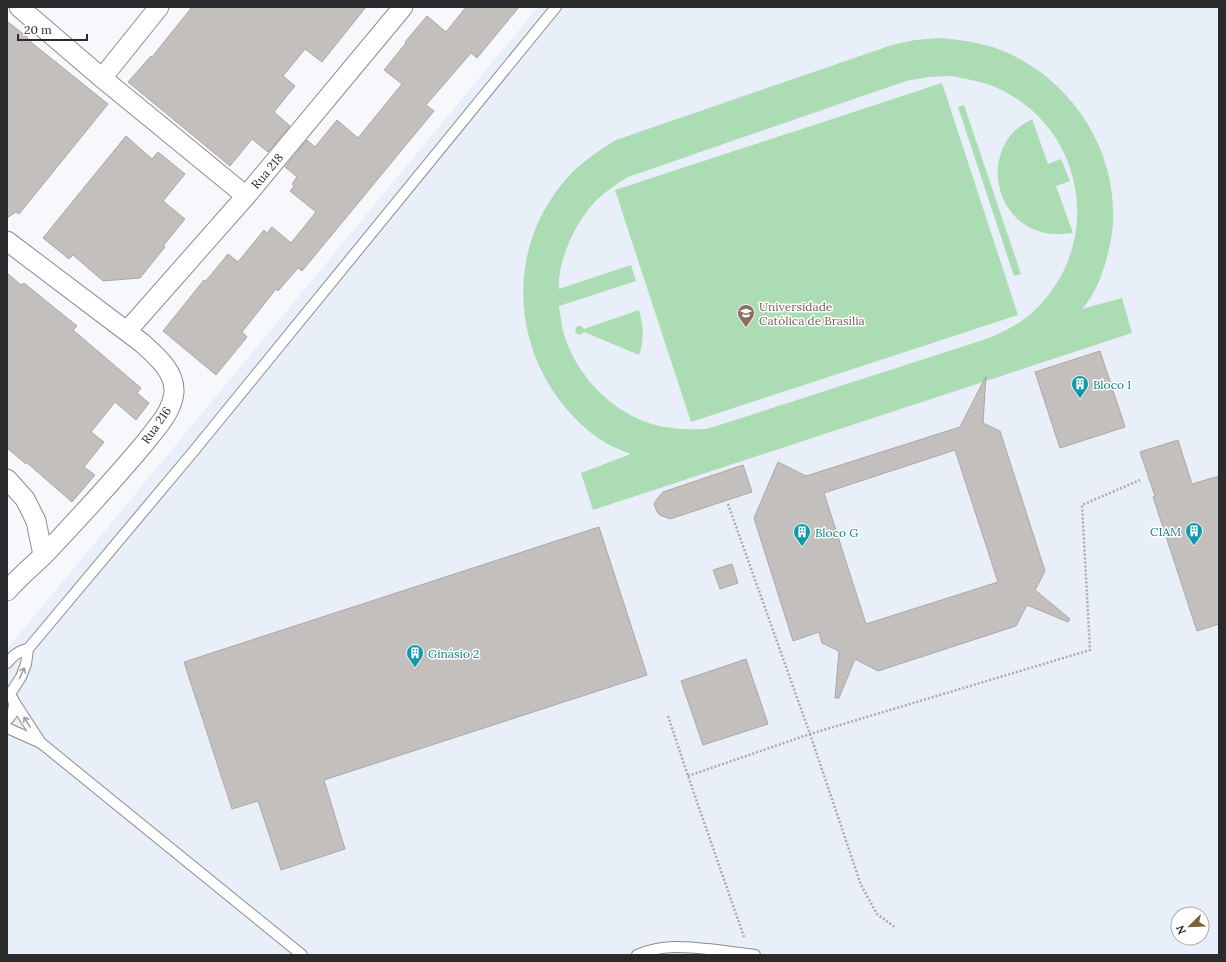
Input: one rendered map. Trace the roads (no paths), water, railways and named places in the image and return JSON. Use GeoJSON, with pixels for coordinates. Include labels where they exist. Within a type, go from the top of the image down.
{"type":"FeatureCollection","features":[{"type":"Feature","properties":{"kind":"street"},"geometry":{"type":"LineString","coordinates":[[19,7],[102,78],[246,196]]}},
{"type":"Feature","properties":{"kind":"street"},"geometry":{"type":"LineString","coordinates":[[102,78],[159,7]]}},
{"type":"Feature","properties":{"kind":"street","name":"Rua 218"},"geometry":{"type":"LineString","coordinates":[[127,331],[246,196],[403,7]]}},
{"type":"Feature","properties":{"kind":"street","name":"Rua 216"},"geometry":{"type":"LineString","coordinates":[[7,241],[147,347],[165,366],[172,378],[174,391],[172,404],[166,416],[124,468],[43,555],[16,580],[7,591]]}},
{"type":"Feature","properties":{"kind":"street"},"geometry":{"type":"LineString","coordinates":[[7,479],[25,499],[36,521],[43,555]]}},
{"type":"Feature","properties":{"kind":"lane"},"geometry":{"type":"LineString","coordinates":[[10,695],[21,677],[26,664],[28,649],[193,452],[556,7]]}},
{"type":"Feature","properties":{"kind":"lane"},"geometry":{"type":"LineString","coordinates":[[7,663],[21,650],[28,649]]}},
{"type":"Feature","properties":{"kind":"lane"},"geometry":{"type":"LineString","coordinates":[[7,720],[13,713],[14,706],[10,695]]}},
{"type":"Feature","properties":{"kind":"lane"},"geometry":{"type":"LineString","coordinates":[[10,695],[41,743]]}},
{"type":"Feature","properties":{"kind":"lane"},"geometry":{"type":"LineString","coordinates":[[7,728],[41,743],[302,955]]}},
{"type":"Feature","properties":{"kind":"lane"},"geometry":{"type":"LineString","coordinates":[[637,955],[647,951],[668,947],[687,947],[752,954]]}},
{"type":"Feature","properties":{"kind":"place","name":"Universidade Católica de Brasília"},"geometry":{"type":"Point","coordinates":[746,328]}},
{"type":"Feature","properties":{"kind":"place","name":"Bloco I"},"geometry":{"type":"Point","coordinates":[1080,399]}},
{"type":"Feature","properties":{"kind":"place","name":"CIAM"},"geometry":{"type":"Point","coordinates":[1194,546]}},
{"type":"Feature","properties":{"kind":"place","name":"Bloco G"},"geometry":{"type":"Point","coordinates":[802,547]}},
{"type":"Feature","properties":{"kind":"place","name":"Ginásio 2"},"geometry":{"type":"Point","coordinates":[415,668]}}]}
